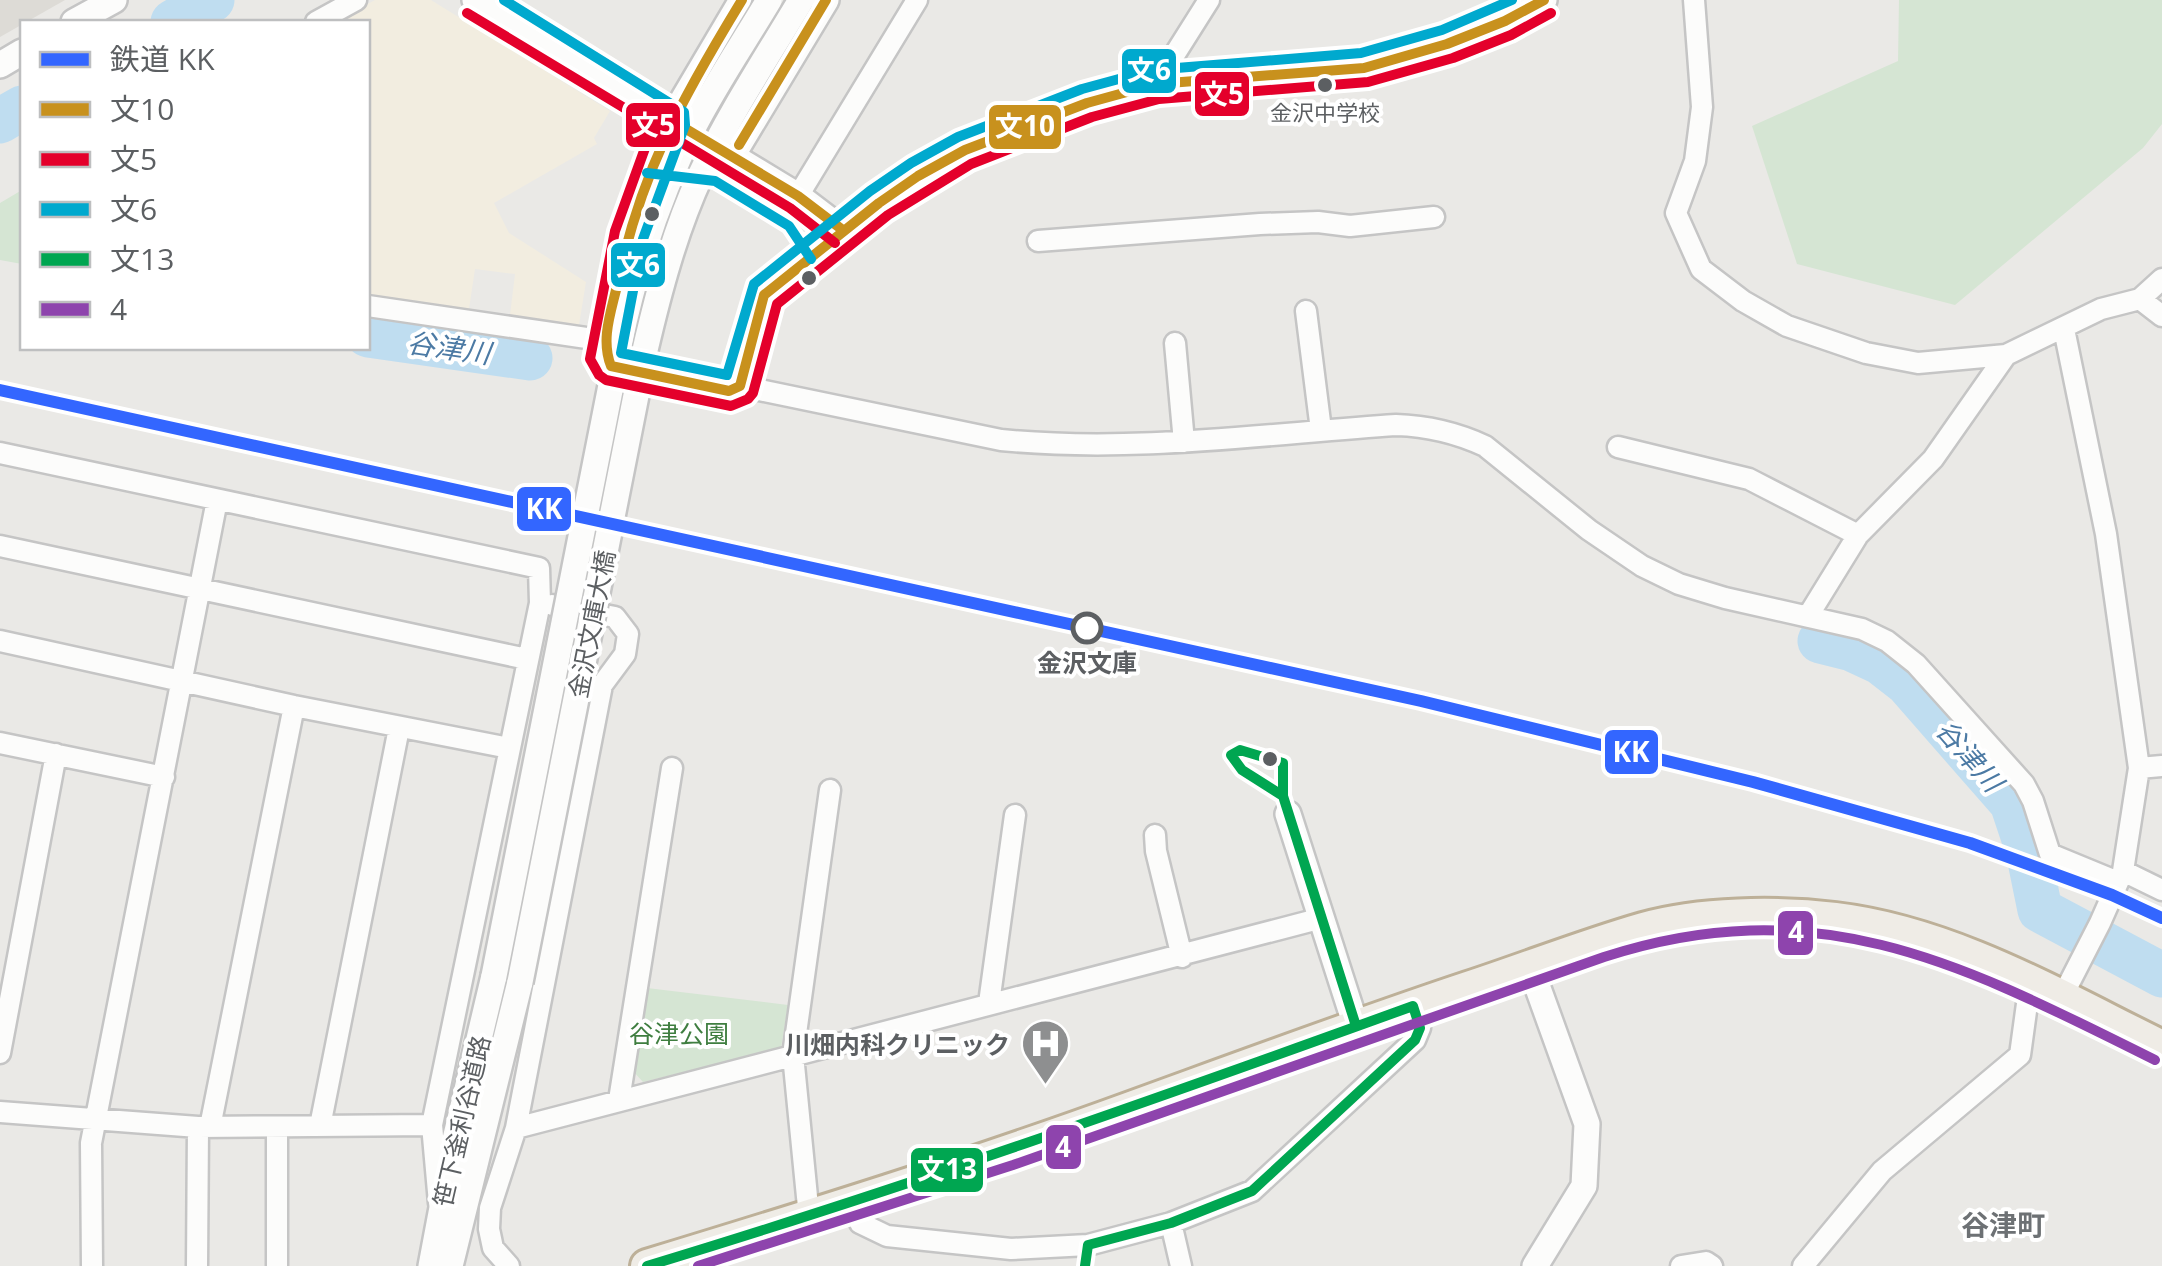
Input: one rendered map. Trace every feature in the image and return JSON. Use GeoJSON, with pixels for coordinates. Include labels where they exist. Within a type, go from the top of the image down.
{"type":"FeatureCollection","features":[{"type":"Feature","properties":{"kind":"highway"},"geometry":{"type":"LineString","coordinates":[[647,1266],[809,1217],[1090,1122],[1530,966],[1645,928],[1678,922],[1806,916],[1911,934],[2030,982],[2162,1047]]}},
{"type":"Feature","properties":{"kind":"street"},"geometry":{"type":"LineString","coordinates":[[78,20],[114,0]]}},
{"type":"Feature","properties":{"kind":"street"},"geometry":{"type":"LineString","coordinates":[[320,20],[356,0]]}},
{"type":"Feature","properties":{"kind":"street"},"geometry":{"type":"LineString","coordinates":[[475,0],[798,196],[844,231]]}},
{"type":"Feature","properties":{"kind":"street"},"geometry":{"type":"LineString","coordinates":[[742,0],[672,120],[629,235],[606,341],[605,356],[611,366],[729,392],[740,386],[1002,440],[1042,444],[1184,442],[1424,426],[1464,436],[1485,446],[1642,566],[1679,584],[1862,629],[1887,641],[1916,664],[2024,784],[2034,801],[2050,854],[2162,890]]}},
{"type":"Feature","properties":{"kind":"street","name":"金沢文庫大橋"},"geometry":{"type":"LineString","coordinates":[[494,976],[618,345],[641,253],[696,123],[769,0]]}},
{"type":"Feature","properties":{"kind":"street","name":"金沢文庫大橋"},"geometry":{"type":"LineString","coordinates":[[520,982],[646,350],[668,261],[682,218],[720,137],[801,0]]}},
{"type":"Feature","properties":{"kind":"street"},"geometry":{"type":"LineString","coordinates":[[732,156],[826,0]]}},
{"type":"Feature","properties":{"kind":"street"},"geometry":{"type":"LineString","coordinates":[[798,196],[917,0]]}},
{"type":"Feature","properties":{"kind":"street"},"geometry":{"type":"LineString","coordinates":[[1156,84],[1209,0]]}},
{"type":"Feature","properties":{"kind":"street"},"geometry":{"type":"LineString","coordinates":[[740,386],[764,295],[918,176],[965,150],[1086,103],[1156,84],[1364,68],[1447,44],[1505,21],[1544,0]]}},
{"type":"Feature","properties":{"kind":"street"},"geometry":{"type":"LineString","coordinates":[[1694,0],[1702,106],[1695,162],[1676,213],[1701,268],[1743,302],[1788,326],[1866,352],[1918,364],[2006,354],[2101,309],[2140,299],[2162,279]]}},
{"type":"Feature","properties":{"kind":"street"},"geometry":{"type":"LineString","coordinates":[[1038,242],[1260,224],[1318,222],[1350,226],[1434,217]]}},
{"type":"Feature","properties":{"kind":"street"},"geometry":{"type":"LineString","coordinates":[[2140,299],[2162,316]]}},
{"type":"Feature","properties":{"kind":"street"},"geometry":{"type":"LineString","coordinates":[[370,306],[606,341]]}},
{"type":"Feature","properties":{"kind":"street"},"geometry":{"type":"LineString","coordinates":[[1306,311],[1322,430]]}},
{"type":"Feature","properties":{"kind":"street"},"geometry":{"type":"LineString","coordinates":[[2062,997],[2120,876],[2139,768],[2106,534],[2064,329]]}},
{"type":"Feature","properties":{"kind":"street"},"geometry":{"type":"LineString","coordinates":[[1175,343],[1184,442]]}},
{"type":"Feature","properties":{"kind":"street"},"geometry":{"type":"LineString","coordinates":[[1808,616],[1858,536],[1932,459],[2006,354]]}},
{"type":"Feature","properties":{"kind":"street"},"geometry":{"type":"LineString","coordinates":[[1618,447],[1748,479],[1858,536]]}},
{"type":"Feature","properties":{"kind":"street"},"geometry":{"type":"LineString","coordinates":[[0,452],[539,568],[540,602],[432,1125],[440,1210]]}},
{"type":"Feature","properties":{"kind":"street"},"geometry":{"type":"LineString","coordinates":[[92,1266],[91,1143],[218,500]]}},
{"type":"Feature","properties":{"kind":"street"},"geometry":{"type":"LineString","coordinates":[[0,546],[527,659]]}},
{"type":"Feature","properties":{"kind":"street"},"geometry":{"type":"LineString","coordinates":[[509,1266],[493,1248],[490,1208],[516,1128],[602,685],[625,654],[628,634],[615,618],[540,602]]}},
{"type":"Feature","properties":{"kind":"street"},"geometry":{"type":"LineString","coordinates":[[0,641],[294,706],[510,748]]}},
{"type":"Feature","properties":{"kind":"street"},"geometry":{"type":"LineString","coordinates":[[196,1266],[205,1127],[294,706]]}},
{"type":"Feature","properties":{"kind":"street"},"geometry":{"type":"LineString","coordinates":[[320,1126],[400,728]]}},
{"type":"Feature","properties":{"kind":"street"},"geometry":{"type":"LineString","coordinates":[[0,743],[164,778]]}},
{"type":"Feature","properties":{"kind":"street"},"geometry":{"type":"LineString","coordinates":[[0,1053],[56,754]]}},
{"type":"Feature","properties":{"kind":"street"},"geometry":{"type":"LineString","coordinates":[[2139,768],[2162,766]]}},
{"type":"Feature","properties":{"kind":"street"},"geometry":{"type":"LineString","coordinates":[[620,1100],[672,768]]}},
{"type":"Feature","properties":{"kind":"street"},"geometry":{"type":"LineString","coordinates":[[809,1217],[794,1055],[830,790]]}},
{"type":"Feature","properties":{"kind":"street"},"geometry":{"type":"LineString","coordinates":[[1288,814],[1356,1026]]}},
{"type":"Feature","properties":{"kind":"street"},"geometry":{"type":"LineString","coordinates":[[989,1003],[1015,815]]}},
{"type":"Feature","properties":{"kind":"street"},"geometry":{"type":"LineString","coordinates":[[1155,835],[1182,956]]}},
{"type":"Feature","properties":{"kind":"street"},"geometry":{"type":"LineString","coordinates":[[516,1128],[1322,918]]}},
{"type":"Feature","properties":{"kind":"street"},"geometry":{"type":"LineString","coordinates":[[1530,966],[1587,1124],[1584,1186],[1535,1266]]}},
{"type":"Feature","properties":{"kind":"street","name":"笹下釜利谷道路"},"geometry":{"type":"LineString","coordinates":[[431,1266],[440,1210],[494,976]]}},
{"type":"Feature","properties":{"kind":"street","name":"笹下釜利谷道路"},"geometry":{"type":"LineString","coordinates":[[450,1266],[520,982]]}},
{"type":"Feature","properties":{"kind":"street"},"geometry":{"type":"LineString","coordinates":[[1803,1266],[1882,1172],[2020,1054],[2030,982]]}},
{"type":"Feature","properties":{"kind":"street"},"geometry":{"type":"LineString","coordinates":[[853,1202],[860,1223],[887,1236],[1086,1256],[1252,1191],[1415,1040],[1420,1028],[1413,1006]]}},
{"type":"Feature","properties":{"kind":"street"},"geometry":{"type":"LineString","coordinates":[[0,1112],[205,1127],[432,1125]]}},
{"type":"Feature","properties":{"kind":"street"},"geometry":{"type":"LineString","coordinates":[[277,1127],[277,1266]]}},
{"type":"Feature","properties":{"kind":"street"},"geometry":{"type":"LineString","coordinates":[[1172,1223],[1181,1266]]}},
{"type":"Feature","properties":{"kind":"street"},"geometry":{"type":"LineString","coordinates":[[1681,1266],[1706,1262],[1712,1266]]}},
{"type":"Feature","properties":{"kind":"shaded area"},"geometry":{"type":"Polygon","coordinates":[[[0,0],[65,0],[30,20],[20,20],[20,26],[0,37],[0,0]]]}},
{"type":"Feature","properties":{"kind":"shaded area"},"geometry":{"type":"Polygon","coordinates":[[[375,0],[431,0],[610,111],[594,138],[597,144],[494,203],[509,233],[586,282],[579,325],[510,315],[515,274],[475,269],[469,309],[370,295],[370,20],[339,20],[375,0]]]}},
{"type":"Feature","properties":{"kind":"green space"},"geometry":{"type":"Polygon","coordinates":[[[1899,0],[2162,0],[2162,124],[2143,148],[1955,305],[1797,264],[1752,126],[1898,61],[1899,0]]]}},
{"type":"Feature","properties":{"kind":"green space"},"geometry":{"type":"Polygon","coordinates":[[[20,191],[20,264],[0,260],[0,203],[20,191]]]}},
{"type":"Feature","properties":{"kind":"green space","name":"谷津公園"},"geometry":{"type":"Polygon","coordinates":[[[647,988],[788,1005],[781,1048],[643,1082],[633,1071],[647,988]]]}},
{"type":"Feature","properties":{"kind":"waterway"},"geometry":{"type":"LineString","coordinates":[[177,20],[212,0]]}},
{"type":"Feature","properties":{"kind":"waterway"},"geometry":{"type":"LineString","coordinates":[[0,121],[20,109]]}},
{"type":"Feature","properties":{"kind":"waterway","name":"谷津川"},"geometry":{"type":"LineString","coordinates":[[370,335],[530,358]]}},
{"type":"Feature","properties":{"kind":"waterway","name":"谷津川"},"geometry":{"type":"LineString","coordinates":[[1820,641],[1852,649],[1880,662],[1907,683],[2012,803],[2028,851],[2040,910],[2162,975]]}},
{"type":"Feature","properties":{"kind":"rail line","name":"KK"},"geometry":{"type":"LineString","coordinates":[[0,390],[1421,701],[1753,782],[1970,843],[2112,895],[2162,918]]}},
{"type":"Feature","properties":{"kind":"transit line","name":"文6"},"geometry":{"type":"LineString","coordinates":[[504,0],[684,112],[685,125],[643,239],[621,353],[727,375],[754,284],[870,191],[958,137],[1082,89],[1152,70],[1361,53],[1442,30],[1512,0]]}},
{"type":"Feature","properties":{"kind":"transit line","name":"文10"},"geometry":{"type":"LineString","coordinates":[[611,366],[608,328],[637,209],[682,105],[742,0]]}},
{"type":"Feature","properties":{"kind":"transit line","name":"文10"},"geometry":{"type":"LineString","coordinates":[[739,145],[826,0]]}},
{"type":"Feature","properties":{"kind":"transit line","name":"文10"},"geometry":{"type":"LineString","coordinates":[[611,366],[729,391],[740,386],[764,295],[879,203],[965,150],[1087,103],[1156,84],[1364,68],[1447,44],[1505,21],[1544,0]]}},
{"type":"Feature","properties":{"kind":"transit line","name":"文5"},"geometry":{"type":"LineString","coordinates":[[467,13],[790,208],[835,243]]}},
{"type":"Feature","properties":{"kind":"transit line","name":"文5"},"geometry":{"type":"LineString","coordinates":[[657,115],[615,231],[590,359],[606,380],[731,406],[753,393],[777,304],[888,215],[971,164],[1092,117],[1159,99],[1368,82],[1453,58],[1511,35],[1551,13]]}},
{"type":"Feature","properties":{"kind":"transit line","name":"文10"},"geometry":{"type":"LineString","coordinates":[[671,120],[798,196],[844,231]]}},
{"type":"Feature","properties":{"kind":"transit line","name":"文6"},"geometry":{"type":"LineString","coordinates":[[647,173],[715,181],[789,226],[811,259]]}},
{"type":"Feature","properties":{"kind":"transit line","name":"文13"},"geometry":{"type":"LineString","coordinates":[[1240,750],[1283,763],[1283,796],[1242,770],[1231,755],[1240,750]]}},
{"type":"Feature","properties":{"kind":"transit line","name":"文13"},"geometry":{"type":"LineString","coordinates":[[1283,796],[1356,1026]]}},
{"type":"Feature","properties":{"kind":"transit line","name":"4"},"geometry":{"type":"LineString","coordinates":[[698,1266],[1013,1165],[1604,957],[1682,937],[1755,930],[1823,934],[1890,947],[2020,994],[2155,1060]]}},
{"type":"Feature","properties":{"kind":"transit line","name":"文13"},"geometry":{"type":"LineString","coordinates":[[647,1266],[1032,1141],[1413,1006],[1420,1028],[1415,1040],[1252,1191],[1171,1223],[1088,1245],[1085,1266]]}},
{"type":"Feature","properties":{"kind":"place","name":"金沢中学校"},"geometry":{"type":"Point","coordinates":[1325,85]}},
{"type":"Feature","properties":{"kind":"place","name":"金沢文庫"},"geometry":{"type":"Point","coordinates":[1087,628]}},
{"type":"Feature","properties":{"kind":"place","name":"川畑内科クリニック"},"geometry":{"type":"Point","coordinates":[1045,1086]}},
{"type":"Feature","properties":{"kind":"district","name":"谷津町"},"geometry":{"type":"Point","coordinates":[2003,1224]}}]}
